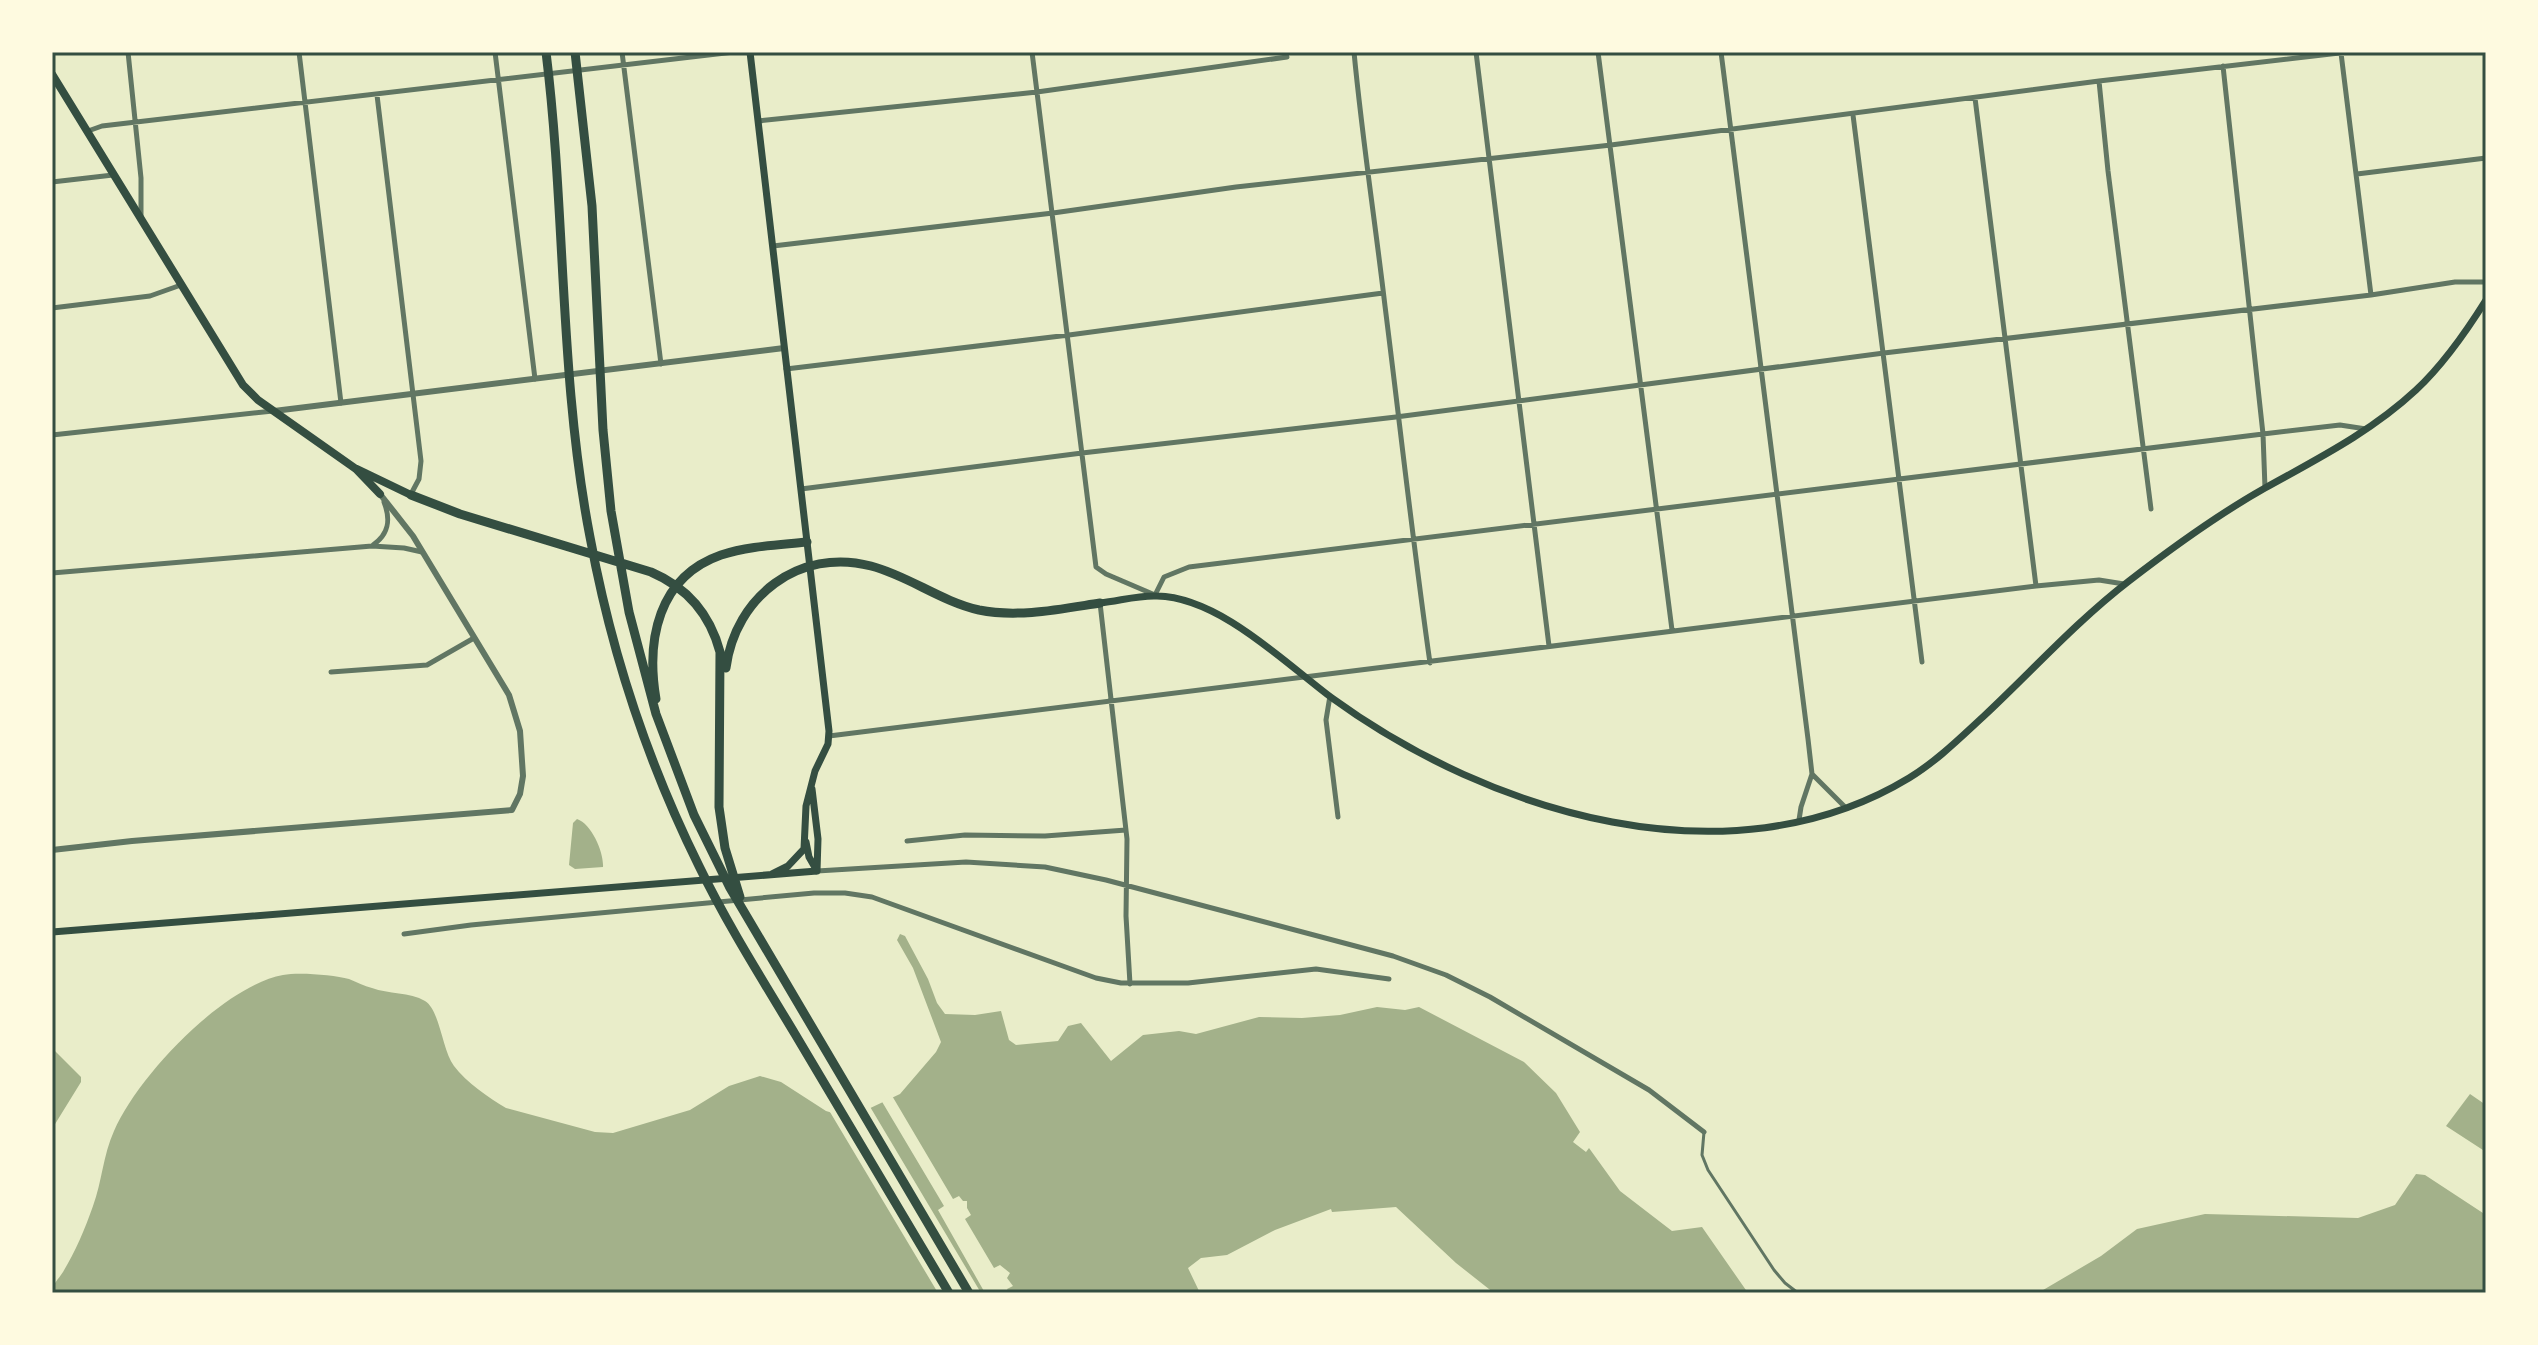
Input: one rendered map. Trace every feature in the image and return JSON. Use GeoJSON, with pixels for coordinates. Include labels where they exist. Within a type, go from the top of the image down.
{"type":"FeatureCollection","features":[{"type":"Feature","properties":{"kind":"highway"},"geometry":{"type":"LineString","coordinates":[[546,52],[562,230],[567,373],[578,474],[612,632],[633,702],[664,788],[717,901],[949,1293]]}},
{"type":"Feature","properties":{"kind":"highway"},"geometry":{"type":"LineString","coordinates":[[575,52],[592,206],[604,451],[614,533],[631,622],[666,741],[682,786],[724,878],[969,1293]]}},
{"type":"Feature","properties":{"kind":"highway"},"geometry":{"type":"LineString","coordinates":[[52,74],[243,385],[274,411],[356,469],[411,495],[446,510],[651,572],[668,580],[692,599],[709,623],[720,652],[720,821],[728,862],[756,933]]}},
{"type":"Feature","properties":{"kind":"highway"},"geometry":{"type":"LineString","coordinates":[[356,469],[380,494]]}},
{"type":"Feature","properties":{"kind":"highway"},"geometry":{"type":"LineString","coordinates":[[666,741],[655,691],[653,649],[656,622],[671,592],[693,570],[720,556],[807,542]]}},
{"type":"Feature","properties":{"kind":"highway"},"geometry":{"type":"LineString","coordinates":[[721,711],[728,656],[738,623],[761,594],[782,579],[811,566],[839,562],[878,568],[950,601],[987,611],[1034,612],[1100,603]]}},
{"type":"Feature","properties":{"kind":"main road"},"geometry":{"type":"LineString","coordinates":[[750,52],[829,736],[815,771],[805,813],[805,840],[809,857],[817,871]]}},
{"type":"Feature","properties":{"kind":"main road"},"geometry":{"type":"LineString","coordinates":[[1100,603],[1155,595],[1186,602],[1224,618],[1393,738],[1433,760],[1516,797],[1563,812],[1660,829],[1724,830],[1799,820],[1877,795],[1911,776],[1955,742],[2098,606],[2125,585],[2199,529],[2367,429],[2427,380],[2467,331],[2486,300]]}},
{"type":"Feature","properties":{"kind":"main road"},"geometry":{"type":"LineString","coordinates":[[812,787],[818,839],[817,871]]}},
{"type":"Feature","properties":{"kind":"main road"},"geometry":{"type":"LineString","coordinates":[[772,874],[800,855],[805,840]]}},
{"type":"Feature","properties":{"kind":"main road"},"geometry":{"type":"LineString","coordinates":[[52,932],[817,871]]}},
{"type":"Feature","properties":{"kind":"street"},"geometry":{"type":"LineString","coordinates":[[128,52],[142,195],[141,219]]}},
{"type":"Feature","properties":{"kind":"street"},"geometry":{"type":"LineString","coordinates":[[299,52],[341,403]]}},
{"type":"Feature","properties":{"kind":"street"},"geometry":{"type":"LineString","coordinates":[[495,52],[535,379]]}},
{"type":"Feature","properties":{"kind":"street"},"geometry":{"type":"LineString","coordinates":[[622,52],[661,364]]}},
{"type":"Feature","properties":{"kind":"street"},"geometry":{"type":"LineString","coordinates":[[87,131],[102,126],[734,52]]}},
{"type":"Feature","properties":{"kind":"street"},"geometry":{"type":"LineString","coordinates":[[1032,52],[1096,567],[1155,595],[1164,577],[1189,567],[2263,434],[2340,425],[2367,429]]}},
{"type":"Feature","properties":{"kind":"street"},"geometry":{"type":"LineString","coordinates":[[1354,52],[1396,417],[1430,663]]}},
{"type":"Feature","properties":{"kind":"street"},"geometry":{"type":"LineString","coordinates":[[1476,52],[1549,646]]}},
{"type":"Feature","properties":{"kind":"street"},"geometry":{"type":"LineString","coordinates":[[1598,52],[1672,630]]}},
{"type":"Feature","properties":{"kind":"street"},"geometry":{"type":"LineString","coordinates":[[1721,52],[1812,774],[1799,820]]}},
{"type":"Feature","properties":{"kind":"street"},"geometry":{"type":"LineString","coordinates":[[773,246],[2348,52]]}},
{"type":"Feature","properties":{"kind":"street"},"geometry":{"type":"LineString","coordinates":[[2341,53],[2371,295]]}},
{"type":"Feature","properties":{"kind":"street"},"geometry":{"type":"LineString","coordinates":[[758,121],[1037,92],[1287,57]]}},
{"type":"Feature","properties":{"kind":"street"},"geometry":{"type":"LineString","coordinates":[[2223,66],[2263,434],[2265,488]]}},
{"type":"Feature","properties":{"kind":"street"},"geometry":{"type":"LineString","coordinates":[[2099,81],[2151,509]]}},
{"type":"Feature","properties":{"kind":"street"},"geometry":{"type":"LineString","coordinates":[[377,95],[421,468],[411,495]]}},
{"type":"Feature","properties":{"kind":"street"},"geometry":{"type":"LineString","coordinates":[[1975,98],[2036,586]]}},
{"type":"Feature","properties":{"kind":"street"},"geometry":{"type":"LineString","coordinates":[[1853,115],[1922,662]]}},
{"type":"Feature","properties":{"kind":"street"},"geometry":{"type":"LineString","coordinates":[[2357,174],[2486,158]]}},
{"type":"Feature","properties":{"kind":"street"},"geometry":{"type":"LineString","coordinates":[[52,182],[114,175]]}},
{"type":"Feature","properties":{"kind":"street"},"geometry":{"type":"LineString","coordinates":[[800,490],[1762,371],[1884,353],[2371,295],[2460,281],[2486,282]]}},
{"type":"Feature","properties":{"kind":"street"},"geometry":{"type":"LineString","coordinates":[[52,308],[150,296],[181,285]]}},
{"type":"Feature","properties":{"kind":"street"},"geometry":{"type":"LineString","coordinates":[[785,369],[1383,293]]}},
{"type":"Feature","properties":{"kind":"street"},"geometry":{"type":"LineString","coordinates":[[52,435],[784,348]]}},
{"type":"Feature","properties":{"kind":"street"},"geometry":{"type":"LineString","coordinates":[[372,546],[380,540],[388,526],[387,509],[380,494]]}},
{"type":"Feature","properties":{"kind":"street"},"geometry":{"type":"LineString","coordinates":[[52,850],[512,810],[523,782],[518,722],[504,685],[403,521],[380,494]]}},
{"type":"Feature","properties":{"kind":"street"},"geometry":{"type":"LineString","coordinates":[[52,573],[372,546],[422,552]]}},
{"type":"Feature","properties":{"kind":"street"},"geometry":{"type":"LineString","coordinates":[[829,736],[2036,586],[2099,580],[2125,585]]}},
{"type":"Feature","properties":{"kind":"street"},"geometry":{"type":"LineString","coordinates":[[1100,603],[1126,830],[1130,984]]}},
{"type":"Feature","properties":{"kind":"street"},"geometry":{"type":"LineString","coordinates":[[331,672],[427,665],[474,638]]}},
{"type":"Feature","properties":{"kind":"street"},"geometry":{"type":"LineString","coordinates":[[1330,696],[1326,720],[1338,817]]}},
{"type":"Feature","properties":{"kind":"street"},"geometry":{"type":"LineString","coordinates":[[1812,774],[1845,807]]}},
{"type":"Feature","properties":{"kind":"street"},"geometry":{"type":"LineString","coordinates":[[907,841],[965,835],[1045,836],[1126,830]]}},
{"type":"Feature","properties":{"kind":"street"},"geometry":{"type":"LineString","coordinates":[[817,871],[988,862],[1045,867],[1393,956],[1458,980],[1649,1090],[1704,1132]]}},
{"type":"Feature","properties":{"kind":"street"},"geometry":{"type":"LineString","coordinates":[[404,934],[498,922],[814,893],[845,893],[872,897],[1096,978],[1130,984],[1188,983],[1316,969],[1389,979]]}},
{"type":"Feature","properties":{"kind":"lane"},"geometry":{"type":"LineString","coordinates":[[1704,1132],[1702,1155],[1708,1170],[1774,1270],[1798,1293]]}},
{"type":"Feature","properties":{"kind":"shaded area"},"geometry":{"type":"Polygon","coordinates":[[[577,819],[588,827],[596,840],[603,867],[575,869],[569,865],[573,823],[577,819]]]}},
{"type":"Feature","properties":{"kind":"shaded area"},"geometry":{"type":"Polygon","coordinates":[[[900,934],[905,936],[945,1014],[975,1015],[1001,1011],[1009,1040],[1016,1045],[1058,1041],[1068,1026],[1081,1023],[1111,1061],[1143,1035],[1179,1031],[1196,1034],[1259,1017],[1302,1018],[1340,1015],[1377,1007],[1405,1010],[1419,1007],[1524,1062],[1556,1093],[1580,1132],[1573,1142],[1586,1152],[1589,1148],[1620,1191],[1672,1231],[1702,1227],[1748,1293],[1494,1293],[1456,1263],[1396,1207],[1332,1212],[1331,1209],[1275,1230],[1227,1255],[1201,1258],[1188,1268],[1200,1293],[52,1293],[87,1223],[110,1140],[142,1085],[162,1060],[209,1015],[259,983],[290,974],[326,975],[419,998],[434,1013],[454,1066],[485,1095],[506,1108],[595,1132],[613,1133],[690,1110],[729,1086],[760,1076],[781,1082],[826,1111],[836,1114],[864,1111],[900,1094],[941,1042],[913,968],[897,940],[900,934]]]}},
{"type":"Feature","properties":{"kind":"shaded area"},"geometry":{"type":"Polygon","coordinates":[[[52,1048],[81,1077],[81,1082],[52,1129],[52,1048]]]}},
{"type":"Feature","properties":{"kind":"shaded area"},"geometry":{"type":"Polygon","coordinates":[[[2470,1094],[2486,1105],[2486,1152],[2446,1126],[2470,1094]]]}},
{"type":"Feature","properties":{"kind":"shaded area"},"geometry":{"type":"Polygon","coordinates":[[[2416,1174],[2425,1175],[2486,1215],[2486,1293],[2038,1293],[2101,1256],[2137,1229],[2205,1214],[2358,1218],[2395,1205],[2416,1174]]]}},
{"type":"Feature","properties":{"kind":"pier"},"geometry":{"type":"Polygon","coordinates":[[[891,1094],[953,1199],[959,1196],[967,1201],[971,1215],[965,1219],[994,1268],[1000,1265],[1010,1273],[1007,1278],[1013,1286],[1007,1289],[1009,1293],[985,1293],[938,1210],[944,1206],[881,1100],[891,1094]]]}},
{"type":"Feature","properties":{"kind":"pier"},"geometry":{"type":"Polygon","coordinates":[[[869,1105],[981,1293],[938,1293],[827,1107],[850,1110],[869,1105]]]}}]}
